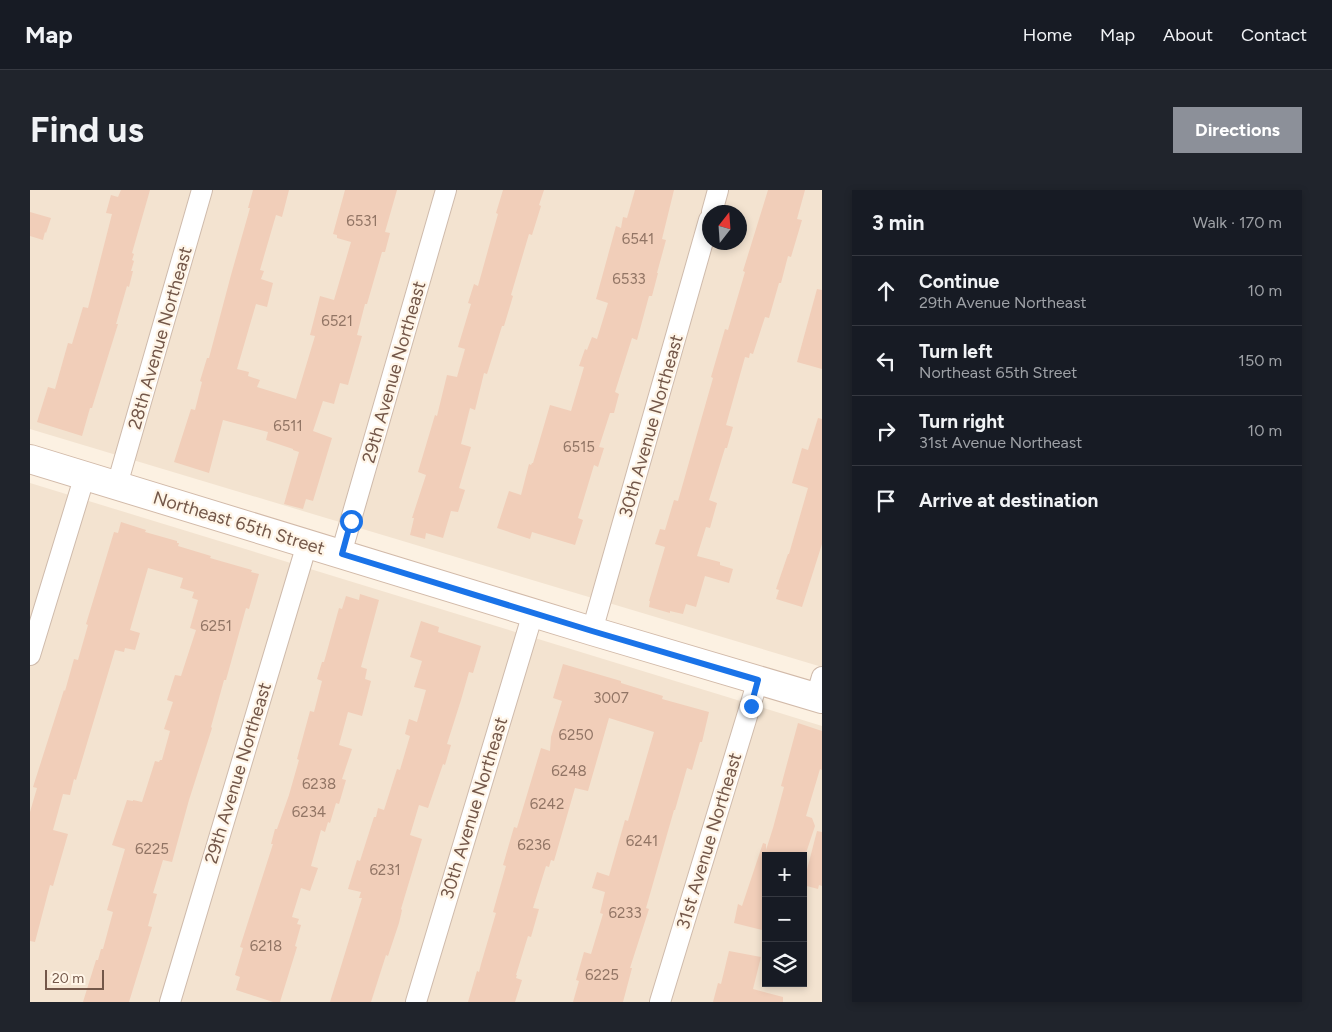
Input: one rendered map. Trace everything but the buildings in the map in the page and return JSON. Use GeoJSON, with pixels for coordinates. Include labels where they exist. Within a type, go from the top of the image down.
{"type":"FeatureCollection","features":[{"type":"Feature","properties":{"kind":"main road","name":"Northeast 65th Street"},"geometry":{"type":"LineString","coordinates":[[30,459],[532,613],[758,680],[820,691]]}},
{"type":"Feature","properties":{"kind":"street","name":"28th Avenue Northeast"},"geometry":{"type":"LineString","coordinates":[[117,486],[202,190]]}},
{"type":"Feature","properties":{"kind":"street","name":"29th Avenue Northeast"},"geometry":{"type":"LineString","coordinates":[[342,554],[446,190]]}},
{"type":"Feature","properties":{"kind":"street"},"geometry":{"type":"LineString","coordinates":[[714,205],[718,190]]}},
{"type":"Feature","properties":{"kind":"street","name":"30th Avenue Northeast"},"geometry":{"type":"LineString","coordinates":[[592,631],[702,248]]}},
{"type":"Feature","properties":{"kind":"street"},"geometry":{"type":"LineString","coordinates":[[30,655],[85,475]]}},
{"type":"Feature","properties":{"kind":"street","name":"29th Avenue Northeast"},"geometry":{"type":"LineString","coordinates":[[170,1002],[307,544]]}},
{"type":"Feature","properties":{"kind":"street","name":"30th Avenue Northeast"},"geometry":{"type":"LineString","coordinates":[[416,1002],[532,613]]}},
{"type":"Feature","properties":{"kind":"street","name":"31st Avenue Northeast"},"geometry":{"type":"LineString","coordinates":[[660,1002],[758,680]]}},
{"type":"Feature","properties":{"kind":"shaded area"},"geometry":{"type":"Polygon","coordinates":[[[30,190],[822,190],[822,667],[30,429],[30,190]]]}},
{"type":"Feature","properties":{"kind":"shaded area"},"geometry":{"type":"Polygon","coordinates":[[[30,483],[822,726],[822,1002],[30,1002],[30,483]]]}},
{"type":"Feature","properties":{"kind":"route"},"geometry":{"type":"LineString","coordinates":[[351,521],[342,554],[758,680],[751,706]]}}]}
